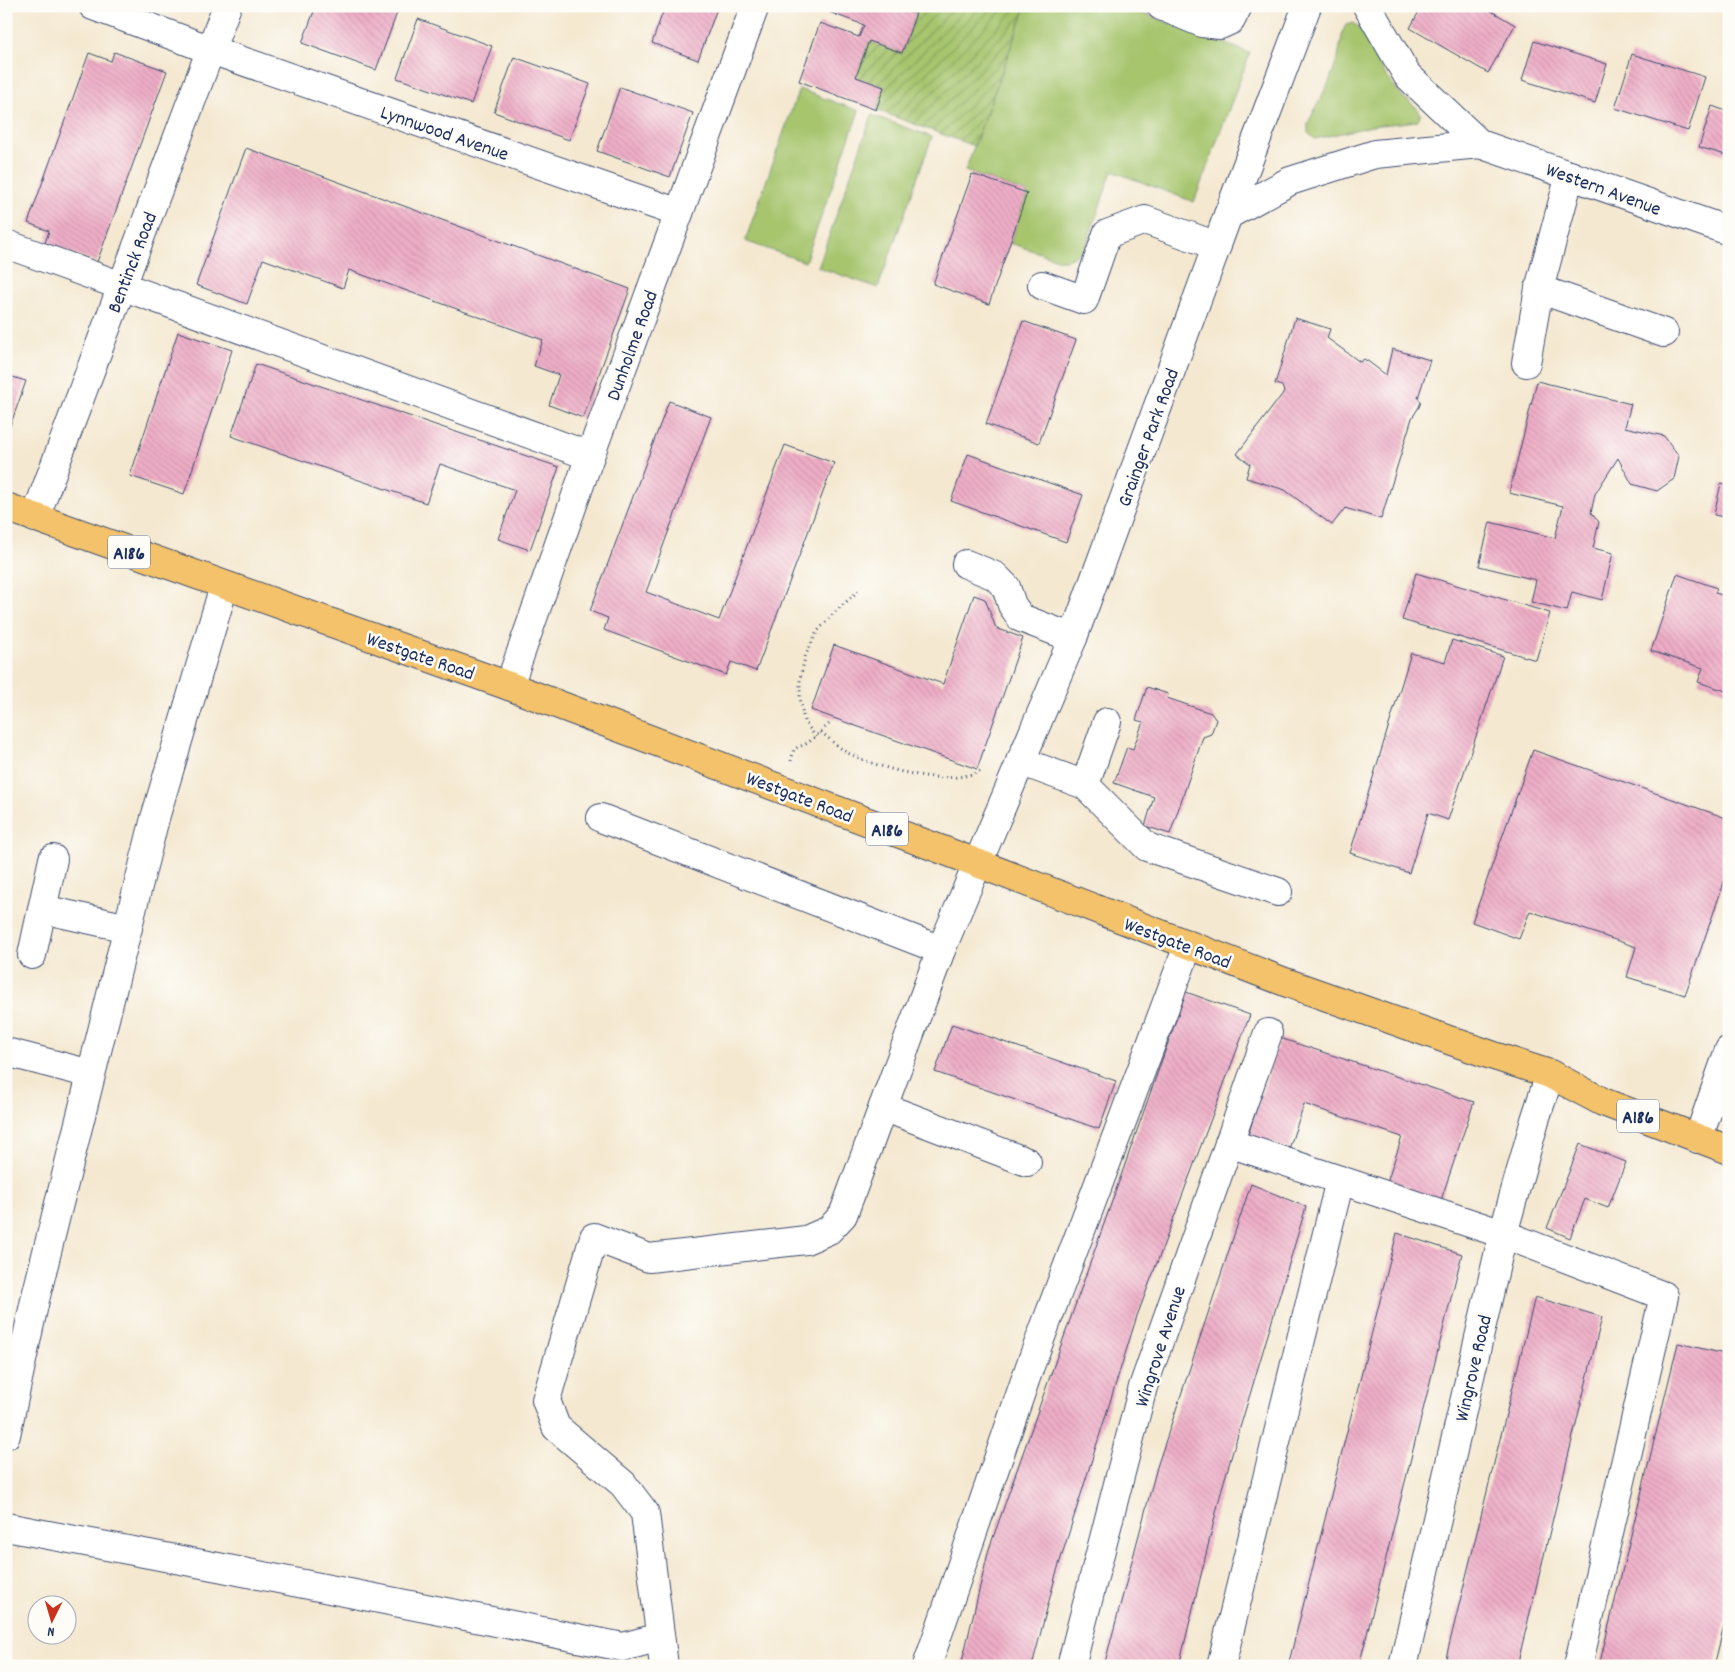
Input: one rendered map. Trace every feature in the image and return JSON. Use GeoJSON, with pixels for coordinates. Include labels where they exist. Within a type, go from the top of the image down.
{"type":"FeatureCollection","features":[{"type":"Feature","properties":{"kind":"main road","name":"Westgate Road"},"geometry":{"type":"LineString","coordinates":[[6,507],[509,686],[977,863],[1188,946],[1476,1050],[1550,1074],[1603,1102],[1729,1150]]}},
{"type":"Feature","properties":{"kind":"street","name":"Lynnwood Avenue"},"geometry":{"type":"LineString","coordinates":[[93,6],[211,50],[679,213]]}},
{"type":"Feature","properties":{"kind":"street","name":"Bentinck Road"},"geometry":{"type":"LineString","coordinates":[[35,518],[227,6]]}},
{"type":"Feature","properties":{"kind":"street","name":"Dunholme Road"},"geometry":{"type":"LineString","coordinates":[[509,686],[590,456],[756,6]]}},
{"type":"Feature","properties":{"kind":"street"},"geometry":{"type":"LineString","coordinates":[[1161,6],[1202,23],[1220,25],[1231,20],[1238,6]]}},
{"type":"Feature","properties":{"kind":"street","name":"Grainger Park Road"},"geometry":{"type":"LineString","coordinates":[[662,1649],[645,1513],[623,1484],[556,1427],[546,1400],[594,1237],[649,1258],[806,1240],[829,1230],[843,1215],[941,950],[1073,638],[1228,215],[1307,6]]}},
{"type":"Feature","properties":{"kind":"street","name":"Western Avenue"},"geometry":{"type":"LineString","coordinates":[[1367,6],[1407,75],[1480,144],[1729,231]]}},
{"type":"Feature","properties":{"kind":"street","name":"Western Avenue"},"geometry":{"type":"LineString","coordinates":[[1228,215],[1290,180],[1375,154],[1480,144]]}},
{"type":"Feature","properties":{"kind":"street"},"geometry":{"type":"LineString","coordinates":[[1526,363],[1539,289],[1570,175]]}},
{"type":"Feature","properties":{"kind":"street"},"geometry":{"type":"LineString","coordinates":[[1042,285],[1084,300],[1107,234],[1145,220],[1217,246]]}},
{"type":"Feature","properties":{"kind":"street"},"geometry":{"type":"LineString","coordinates":[[6,244],[590,456]]}},
{"type":"Feature","properties":{"kind":"street"},"geometry":{"type":"LineString","coordinates":[[1539,289],[1664,333]]}},
{"type":"Feature","properties":{"kind":"street"},"geometry":{"type":"LineString","coordinates":[[966,564],[995,576],[1006,587],[1012,605],[1021,618],[1073,638]]}},
{"type":"Feature","properties":{"kind":"street"},"geometry":{"type":"LineString","coordinates":[[6,1435],[35,1300],[156,818],[224,586]]}},
{"type":"Feature","properties":{"kind":"street"},"geometry":{"type":"LineString","coordinates":[[1085,785],[1107,722]]}},
{"type":"Feature","properties":{"kind":"street"},"geometry":{"type":"LineString","coordinates":[[1020,761],[1085,785],[1147,847],[1278,892]]}},
{"type":"Feature","properties":{"kind":"street"},"geometry":{"type":"LineString","coordinates":[[601,818],[941,950]]}},
{"type":"Feature","properties":{"kind":"street"},"geometry":{"type":"LineString","coordinates":[[32,955],[53,859]]}},
{"type":"Feature","properties":{"kind":"street"},"geometry":{"type":"LineString","coordinates":[[42,909],[128,928]]}},
{"type":"Feature","properties":{"kind":"street"},"geometry":{"type":"LineString","coordinates":[[927,1666],[1030,1366],[1188,946]]}},
{"type":"Feature","properties":{"kind":"street","name":"Wingrove Avenue"},"geometry":{"type":"LineString","coordinates":[[1071,1666],[1143,1387],[1268,1033]]}},
{"type":"Feature","properties":{"kind":"street"},"geometry":{"type":"LineString","coordinates":[[1698,1139],[1729,1050]]}},
{"type":"Feature","properties":{"kind":"street"},"geometry":{"type":"LineString","coordinates":[[6,1052],[91,1074]]}},
{"type":"Feature","properties":{"kind":"street","name":"Wingrove Road"},"geometry":{"type":"LineString","coordinates":[[1403,1666],[1503,1234],[1550,1074]]}},
{"type":"Feature","properties":{"kind":"street"},"geometry":{"type":"LineString","coordinates":[[883,1107],[1027,1162]]}},
{"type":"Feature","properties":{"kind":"street"},"geometry":{"type":"LineString","coordinates":[[1229,1143],[1503,1234],[1664,1296],[1578,1666]]}},
{"type":"Feature","properties":{"kind":"street"},"geometry":{"type":"LineString","coordinates":[[1221,1666],[1340,1180]]}},
{"type":"Feature","properties":{"kind":"street"},"geometry":{"type":"LineString","coordinates":[[6,1527],[218,1566],[623,1647],[662,1649]]}},
{"type":"Feature","properties":{"kind":"path"},"geometry":{"type":"LineString","coordinates":[[816,737],[804,721],[800,698],[800,678],[806,654],[817,632],[860,588]]}},
{"type":"Feature","properties":{"kind":"path"},"geometry":{"type":"LineString","coordinates":[[794,749],[808,743],[829,724]]}},
{"type":"Feature","properties":{"kind":"path"},"geometry":{"type":"LineString","coordinates":[[821,732],[851,754],[886,768],[920,775],[956,778],[976,774],[983,770]]}},
{"type":"Feature","properties":{"kind":"green space"},"geometry":{"type":"Polygon","coordinates":[[[899,6],[1026,6],[974,146],[876,110],[884,87],[856,77],[869,41],[902,53],[916,13],[899,6]]]}},
{"type":"Feature","properties":{"kind":"green space"},"geometry":{"type":"Polygon","coordinates":[[[1026,6],[1124,6],[1250,53],[1194,202],[1112,171],[1086,246],[1080,252],[1068,259],[1060,260],[1010,243],[1027,193],[965,171],[1026,6]]]}},
{"type":"Feature","properties":{"kind":"green space"},"geometry":{"type":"Polygon","coordinates":[[[1353,23],[1361,29],[1384,73],[1402,96],[1417,108],[1421,114],[1417,121],[1372,126],[1315,139],[1308,133],[1308,123],[1329,82],[1338,57],[1343,31],[1346,25],[1353,23]]]}},
{"type":"Feature","properties":{"kind":"green space"},"geometry":{"type":"Polygon","coordinates":[[[799,89],[859,111],[805,262],[745,241],[799,89]]]}},
{"type":"Feature","properties":{"kind":"green space"},"geometry":{"type":"Polygon","coordinates":[[[872,115],[932,137],[878,288],[818,267],[872,115]]]}},
{"type":"Feature","properties":{"kind":"building"},"geometry":{"type":"Polygon","coordinates":[[[316,6],[387,6],[398,10],[376,70],[302,43],[316,6]]]}},
{"type":"Feature","properties":{"kind":"building"},"geometry":{"type":"Polygon","coordinates":[[[665,6],[718,6],[698,60],[652,43],[665,6]]]}},
{"type":"Feature","properties":{"kind":"building"},"geometry":{"type":"Polygon","coordinates":[[[827,6],[899,6],[916,13],[902,53],[869,41],[856,77],[884,87],[876,110],[799,81],[820,23],[859,37],[864,25],[826,11],[827,6]]]}},
{"type":"Feature","properties":{"kind":"building"},"geometry":{"type":"Polygon","coordinates":[[[1422,6],[1483,6],[1515,25],[1488,73],[1410,28],[1422,6]]]}},
{"type":"Feature","properties":{"kind":"building"},"geometry":{"type":"Polygon","coordinates":[[[418,19],[492,46],[471,104],[397,78],[418,19]]]}},
{"type":"Feature","properties":{"kind":"building"},"geometry":{"type":"Polygon","coordinates":[[[1534,41],[1607,64],[1595,103],[1522,80],[1534,41]]]}},
{"type":"Feature","properties":{"kind":"building"},"geometry":{"type":"Polygon","coordinates":[[[114,52],[167,71],[97,262],[45,243],[49,231],[28,223],[89,53],[111,61],[114,52]]]}},
{"type":"Feature","properties":{"kind":"building"},"geometry":{"type":"Polygon","coordinates":[[[1632,54],[1705,77],[1688,131],[1615,108],[1632,54]]]}},
{"type":"Feature","properties":{"kind":"building"},"geometry":{"type":"Polygon","coordinates":[[[514,57],[590,84],[569,140],[494,112],[514,57]]]}},
{"type":"Feature","properties":{"kind":"building"},"geometry":{"type":"Polygon","coordinates":[[[620,87],[693,113],[670,177],[597,151],[620,87]]]}},
{"type":"Feature","properties":{"kind":"building"},"geometry":{"type":"Polygon","coordinates":[[[1712,106],[1729,112],[1729,156],[1699,147],[1712,106]]]}},
{"type":"Feature","properties":{"kind":"building"},"geometry":{"type":"Polygon","coordinates":[[[246,148],[630,289],[583,418],[549,405],[559,375],[534,366],[543,340],[349,270],[343,288],[263,259],[247,304],[196,285],[246,148]]]}},
{"type":"Feature","properties":{"kind":"building"},"geometry":{"type":"Polygon","coordinates":[[[972,174],[1027,193],[989,304],[933,284],[972,174]]]}},
{"type":"Feature","properties":{"kind":"building"},"geometry":{"type":"Polygon","coordinates":[[[1295,318],[1330,329],[1327,338],[1360,362],[1364,359],[1386,375],[1392,349],[1430,360],[1418,398],[1421,402],[1412,418],[1381,519],[1345,508],[1332,525],[1285,490],[1246,478],[1250,464],[1237,454],[1284,392],[1282,386],[1275,384],[1295,318]]]}},
{"type":"Feature","properties":{"kind":"building"},"geometry":{"type":"Polygon","coordinates":[[[1023,321],[1076,340],[1039,443],[986,424],[1023,321]]]}},
{"type":"Feature","properties":{"kind":"building"},"geometry":{"type":"Polygon","coordinates":[[[178,332],[232,350],[184,494],[130,476],[178,332]]]}},
{"type":"Feature","properties":{"kind":"building"},"geometry":{"type":"Polygon","coordinates":[[[256,364],[559,467],[530,550],[498,539],[515,490],[440,464],[426,503],[231,436],[256,364]]]}},
{"type":"Feature","properties":{"kind":"building"},"geometry":{"type":"Polygon","coordinates":[[[6,375],[26,381],[8,432],[6,431],[6,375]]]}},
{"type":"Feature","properties":{"kind":"building"},"geometry":{"type":"Polygon","coordinates":[[[1537,381],[1631,404],[1625,427],[1664,436],[1679,456],[1674,479],[1657,491],[1632,484],[1618,458],[1595,494],[1591,513],[1599,522],[1593,548],[1613,553],[1602,600],[1572,592],[1567,611],[1531,602],[1536,580],[1479,566],[1490,522],[1555,538],[1563,506],[1509,493],[1537,381]]]}},
{"type":"Feature","properties":{"kind":"building"},"geometry":{"type":"Polygon","coordinates":[[[669,401],[711,417],[646,592],[719,620],[785,445],[834,463],[756,671],[731,662],[726,675],[604,630],[608,618],[590,611],[669,401]]]}},
{"type":"Feature","properties":{"kind":"building"},"geometry":{"type":"Polygon","coordinates":[[[968,454],[1083,495],[1066,542],[951,501],[968,454]]]}},
{"type":"Feature","properties":{"kind":"building"},"geometry":{"type":"Polygon","coordinates":[[[1721,483],[1729,485],[1729,518],[1714,515],[1721,483]]]}},
{"type":"Feature","properties":{"kind":"building"},"geometry":{"type":"Polygon","coordinates":[[[1416,573],[1550,613],[1536,660],[1402,620],[1416,573]]]}},
{"type":"Feature","properties":{"kind":"building"},"geometry":{"type":"Polygon","coordinates":[[[1677,574],[1717,588],[1715,593],[1729,597],[1729,692],[1698,682],[1703,668],[1651,651],[1677,574]]]}},
{"type":"Feature","properties":{"kind":"building"},"geometry":{"type":"Polygon","coordinates":[[[974,595],[985,599],[996,628],[1023,638],[977,769],[811,710],[834,645],[943,684],[974,595]]]}},
{"type":"Feature","properties":{"kind":"building"},"geometry":{"type":"Polygon","coordinates":[[[1452,640],[1503,656],[1448,820],[1428,813],[1409,873],[1350,853],[1411,653],[1445,662],[1452,640]]]}},
{"type":"Feature","properties":{"kind":"building"},"geometry":{"type":"Polygon","coordinates":[[[1147,687],[1168,694],[1167,698],[1211,713],[1216,720],[1211,734],[1203,737],[1170,834],[1145,826],[1154,797],[1114,783],[1127,747],[1133,749],[1143,722],[1136,720],[1147,687]]]}},
{"type":"Feature","properties":{"kind":"building"},"geometry":{"type":"Polygon","coordinates":[[[1533,750],[1729,819],[1729,868],[1685,995],[1627,977],[1636,947],[1530,911],[1519,939],[1472,922],[1533,750]]]}},
{"type":"Feature","properties":{"kind":"building"},"geometry":{"type":"Polygon","coordinates":[[[1186,992],[1250,1015],[1137,1316],[1056,1574],[1032,1666],[961,1666],[989,1549],[1186,992]]]}},
{"type":"Feature","properties":{"kind":"building"},"geometry":{"type":"Polygon","coordinates":[[[952,1024],[1116,1081],[1099,1129],[935,1072],[952,1024]]]}},
{"type":"Feature","properties":{"kind":"building"},"geometry":{"type":"Polygon","coordinates":[[[1280,1038],[1474,1102],[1441,1200],[1387,1183],[1402,1137],[1304,1104],[1289,1149],[1248,1135],[1280,1038]]]}},
{"type":"Feature","properties":{"kind":"building"},"geometry":{"type":"Polygon","coordinates":[[[1580,1144],[1626,1162],[1608,1208],[1585,1199],[1570,1238],[1547,1228],[1580,1144]]]}},
{"type":"Feature","properties":{"kind":"building"},"geometry":{"type":"Polygon","coordinates":[[[1251,1184],[1306,1207],[1222,1488],[1179,1666],[1104,1666],[1157,1467],[1251,1184]]]}},
{"type":"Feature","properties":{"kind":"building"},"geometry":{"type":"Polygon","coordinates":[[[1397,1233],[1462,1254],[1359,1666],[1288,1666],[1397,1233]]]}},
{"type":"Feature","properties":{"kind":"building"},"geometry":{"type":"Polygon","coordinates":[[[1535,1297],[1602,1317],[1517,1666],[1444,1666],[1535,1297]]]}},
{"type":"Feature","properties":{"kind":"building"},"geometry":{"type":"Polygon","coordinates":[[[1678,1343],[1729,1355],[1729,1606],[1714,1666],[1599,1666],[1678,1343]]]}}]}
